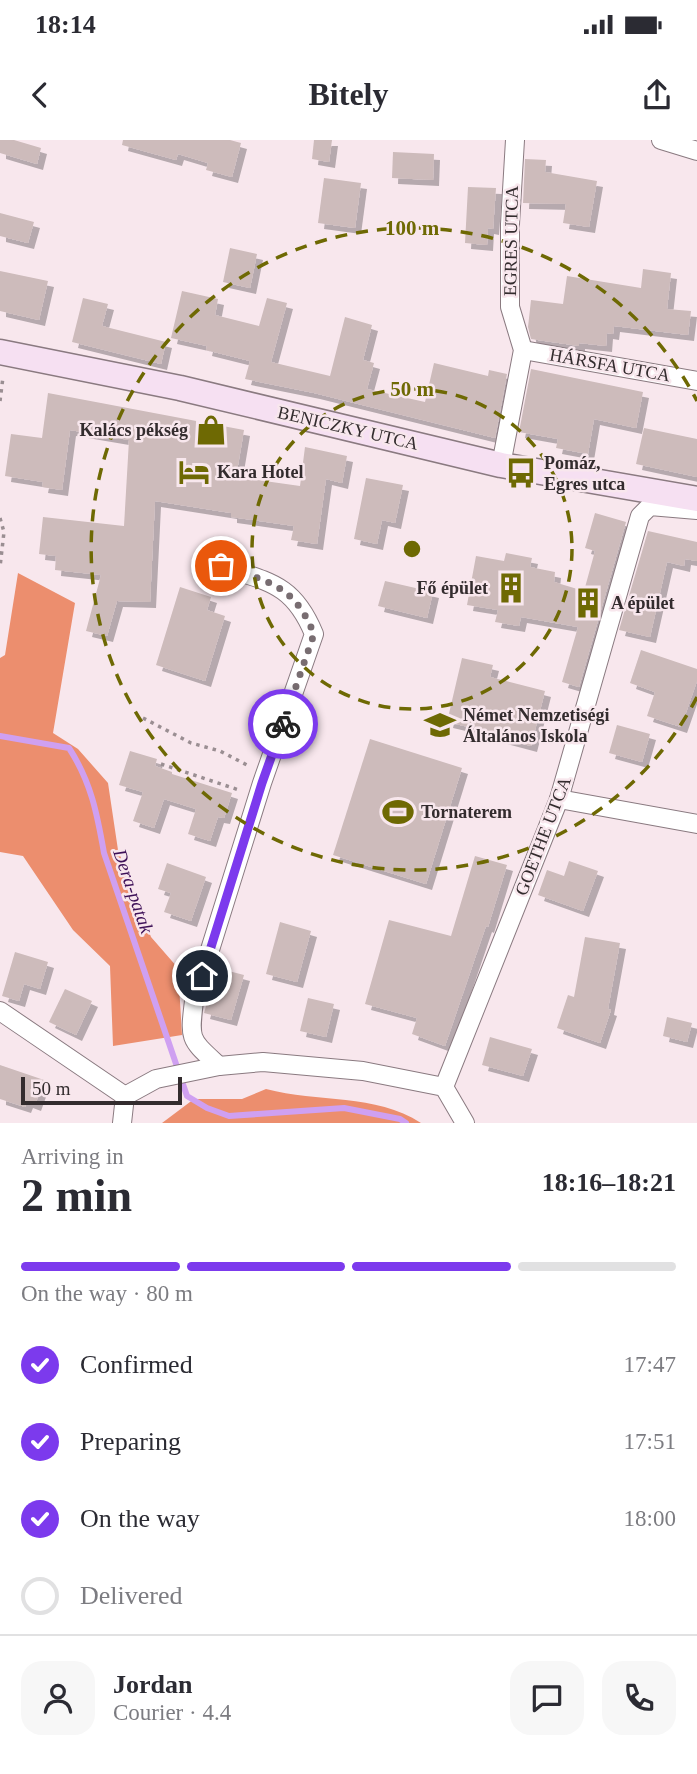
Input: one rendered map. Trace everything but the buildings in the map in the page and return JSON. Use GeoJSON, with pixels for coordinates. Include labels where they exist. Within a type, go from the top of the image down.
{"type":"FeatureCollection","features":[{"type":"Feature","properties":{"kind":"main road","name":"BENICZKY UTCA"},"geometry":{"type":"LineString","coordinates":[[0,352],[180,388],[501,465],[697,499]]}},
{"type":"Feature","properties":{"kind":"street","name":"EGRES UTCA"},"geometry":{"type":"LineString","coordinates":[[501,465],[523,349],[510,307],[510,224],[515,140]]}},
{"type":"Feature","properties":{"kind":"street"},"geometry":{"type":"LineString","coordinates":[[661,140],[697,151]]}},
{"type":"Feature","properties":{"kind":"street","name":"HÁRSFA UTCA"},"geometry":{"type":"LineString","coordinates":[[523,349],[697,381]]}},
{"type":"Feature","properties":{"kind":"street","name":"GOETHE UTCA"},"geometry":{"type":"LineString","coordinates":[[444,1087],[559,799],[640,516],[650,506],[697,510]]}},
{"type":"Feature","properties":{"kind":"street"},"geometry":{"type":"LineString","coordinates":[[219,1066],[195,1043],[190,1030],[194,1001],[259,791],[314,634],[298,604],[277,584],[221,566]]}},
{"type":"Feature","properties":{"kind":"street"},"geometry":{"type":"LineString","coordinates":[[559,799],[697,824]]}},
{"type":"Feature","properties":{"kind":"street"},"geometry":{"type":"LineString","coordinates":[[0,1011],[125,1096]]}},
{"type":"Feature","properties":{"kind":"street"},"geometry":{"type":"LineString","coordinates":[[125,1096],[156,1079],[219,1066],[262,1062],[363,1071],[444,1087],[465,1123]]}},
{"type":"Feature","properties":{"kind":"street"},"geometry":{"type":"LineString","coordinates":[[122,1123],[125,1096]]}},
{"type":"Feature","properties":{"kind":"path"},"geometry":{"type":"LineString","coordinates":[[0,518],[4,532],[0,567]]}},
{"type":"Feature","properties":{"kind":"path"},"geometry":{"type":"LineString","coordinates":[[143,718],[191,743],[220,751],[251,768],[259,791],[238,789],[161,764]]}},
{"type":"Feature","properties":{"kind":"shaded area"},"geometry":{"type":"Polygon","coordinates":[[[18,573],[75,603],[53,733],[78,749],[108,783],[118,850],[151,937],[178,968],[182,1035],[113,1046],[110,966],[73,930],[23,856],[0,852],[0,658],[5,655],[18,573]]]}},
{"type":"Feature","properties":{"kind":"shaded area"},"geometry":{"type":"Polygon","coordinates":[[[266,1089],[385,1107],[421,1123],[162,1123],[194,1099],[242,1099],[266,1089]]]}},
{"type":"Feature","properties":{"kind":"waterway","name":"Dera-patak"},"geometry":{"type":"LineString","coordinates":[[0,736],[69,748],[77,761],[92,798],[104,853],[187,1096],[207,1108],[229,1116],[344,1108],[400,1119],[406,1123]]}},
{"type":"Feature","properties":{"kind":"way so far"},"geometry":{"type":"LineString","coordinates":[[221,566],[277,584],[292,596],[309,620],[314,634],[283,724]]}},
{"type":"Feature","properties":{"kind":"place","name":"Kalács pékség"},"geometry":{"type":"Point","coordinates":[211,430]}},
{"type":"Feature","properties":{"kind":"place","name":"Kara Hotel"},"geometry":{"type":"Point","coordinates":[194,472]}},
{"type":"Feature","properties":{"kind":"place","name":"Pomáz, Egres utca"},"geometry":{"type":"Point","coordinates":[521,473]}},
{"type":"Feature","properties":{"kind":"place","name":"Fő épület"},"geometry":{"type":"Point","coordinates":[511,588]}},
{"type":"Feature","properties":{"kind":"place","name":"A épület"},"geometry":{"type":"Point","coordinates":[588,603]}},
{"type":"Feature","properties":{"kind":"place","name":"Német Nemzetiségi Általános Iskola"},"geometry":{"type":"Point","coordinates":[440,725]}},
{"type":"Feature","properties":{"kind":"place","name":"Tornaterem"},"geometry":{"type":"Point","coordinates":[398,812]}},
{"type":"Feature","properties":{"kind":"route"},"geometry":{"type":"LineString","coordinates":[[202,976],[283,724]]}}]}
